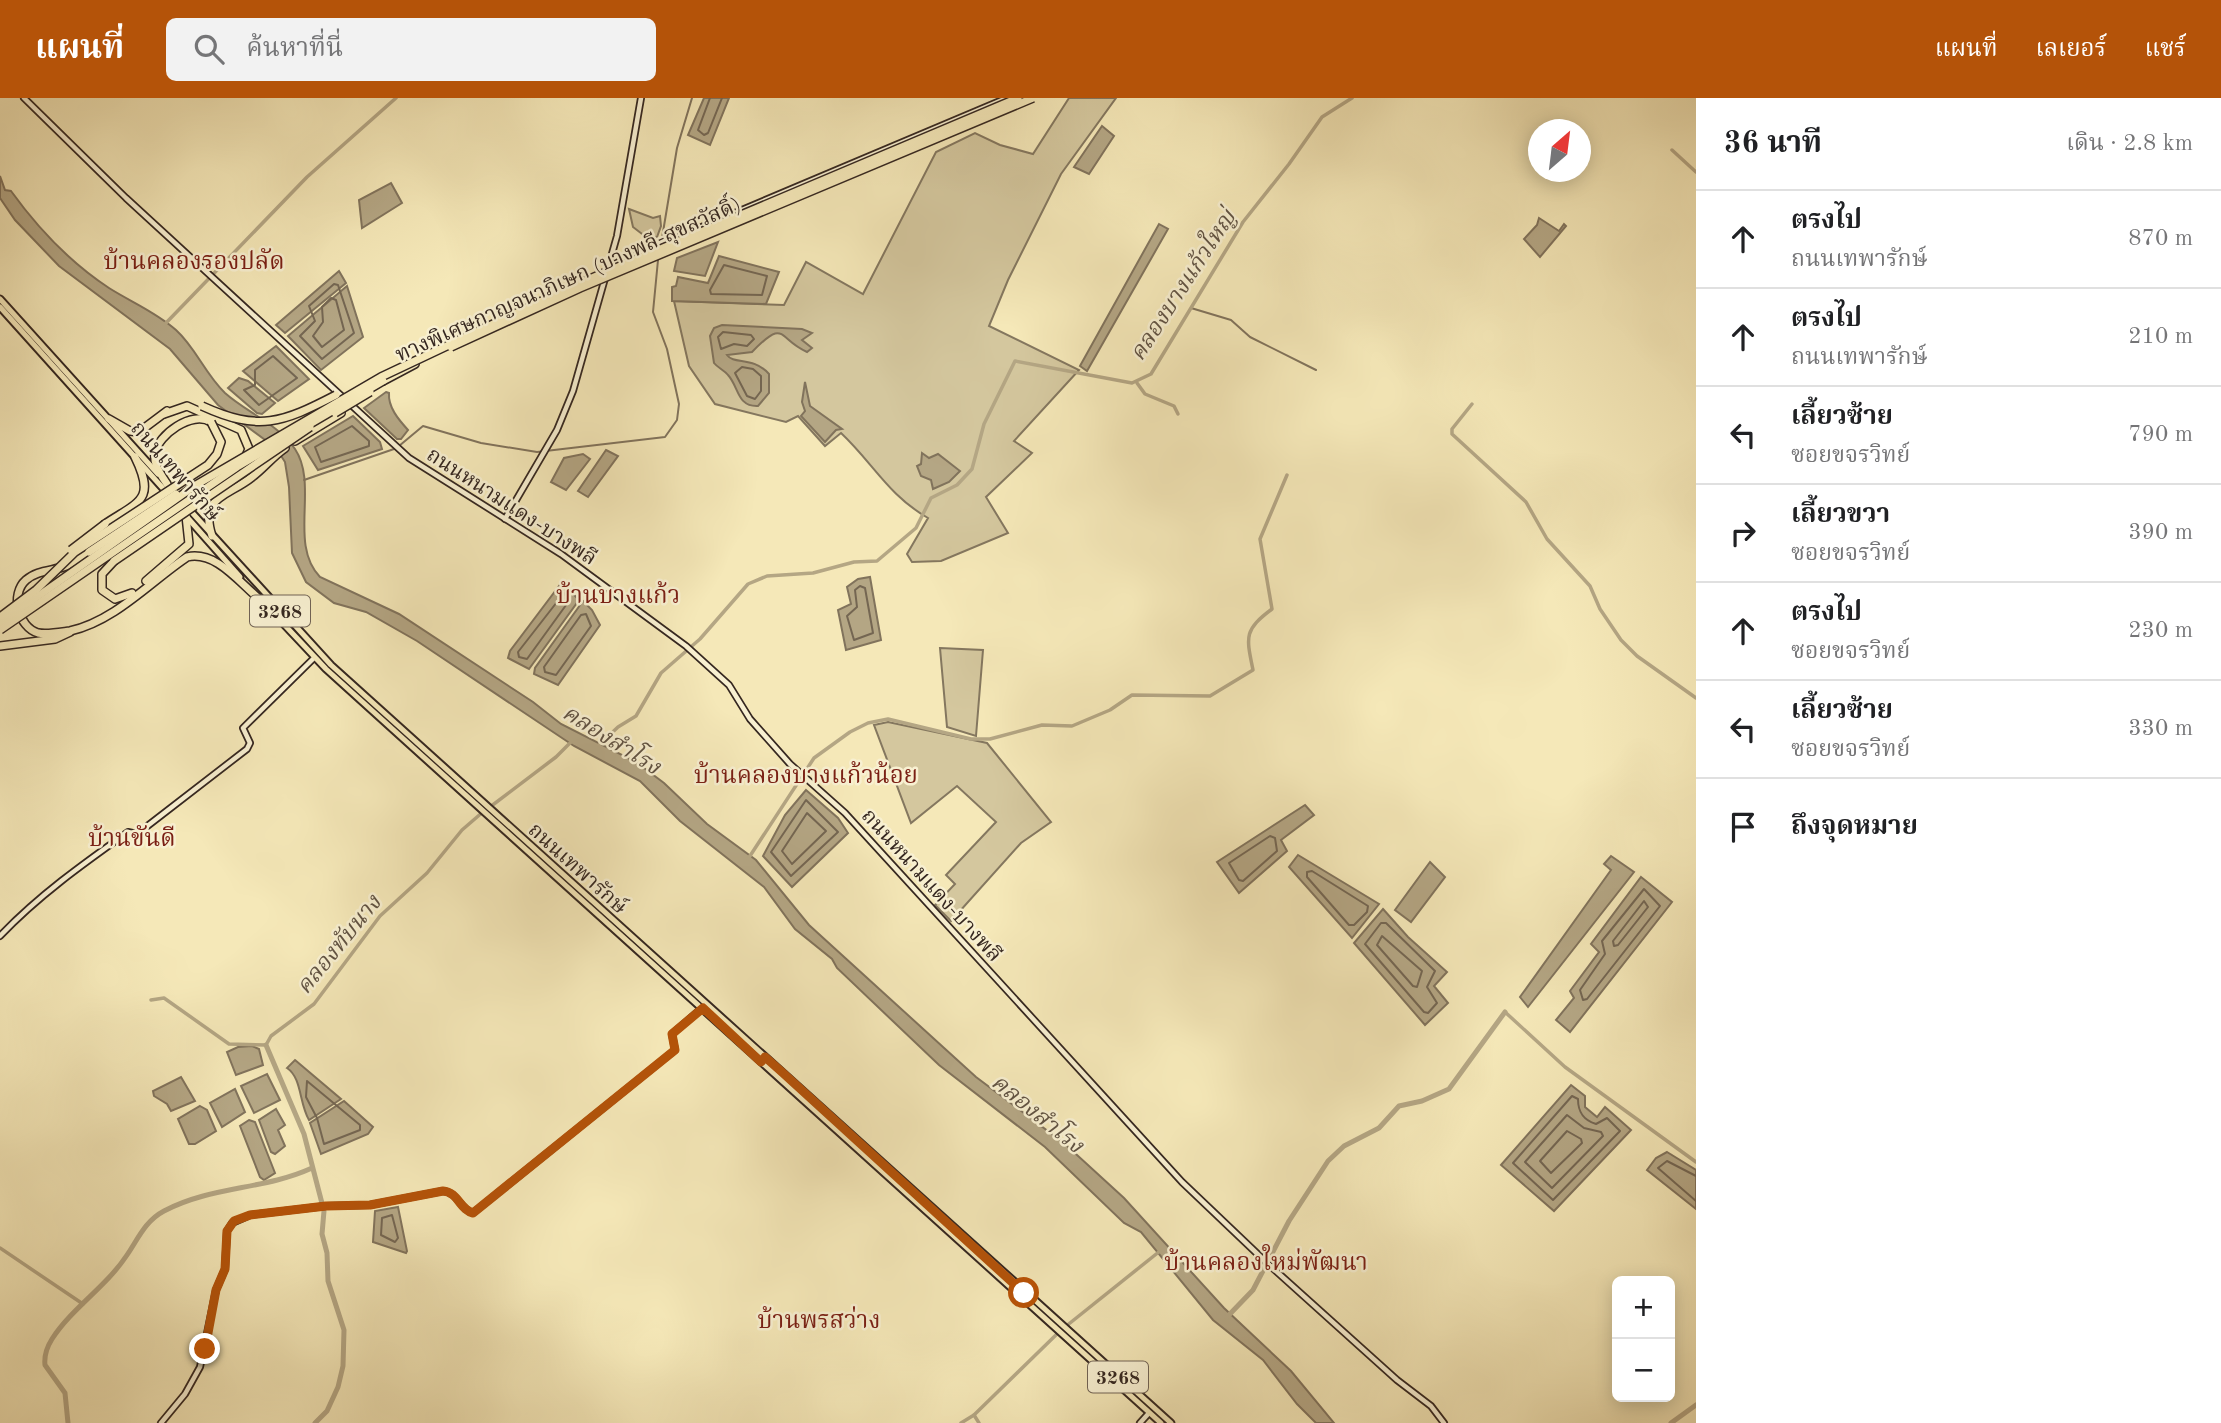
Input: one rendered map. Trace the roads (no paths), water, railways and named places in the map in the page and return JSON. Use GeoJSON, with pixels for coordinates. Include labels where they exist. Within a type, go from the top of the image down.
{"type":"FeatureCollection","features":[{"type":"Feature","properties":{"kind":"highway","name":"ทางพิเศษกาญจนาภิเษก (บางพลี-สุขสวัสดิ์)"},"geometry":{"type":"LineString","coordinates":[[0,623],[196,485],[307,417],[411,361],[580,283],[1018,98]]}},
{"type":"Feature","properties":{"kind":"highway","name":"ทางพิเศษกาญจนาภิเษก (บางพลี-สุขสวัสดิ์)"},"geometry":{"type":"LineString","coordinates":[[0,630],[110,559],[268,447],[383,381],[580,288],[1033,98]]}},
{"type":"Feature","properties":{"kind":"highway"},"geometry":{"type":"LineString","coordinates":[[109,418],[130,431],[139,432],[184,401],[240,422],[261,423],[309,409],[383,371],[411,361]]}},
{"type":"Feature","properties":{"kind":"highway"},"geometry":{"type":"LineString","coordinates":[[212,536],[209,511],[217,499],[246,482],[281,451],[351,406],[383,381]]}},
{"type":"Feature","properties":{"kind":"highway"},"geometry":{"type":"LineString","coordinates":[[164,414],[187,406],[236,426],[247,439],[249,449],[240,470],[110,559],[102,574],[102,590],[115,599],[127,597],[185,549],[190,537],[186,516]]}},
{"type":"Feature","properties":{"kind":"highway"},"geometry":{"type":"LineString","coordinates":[[110,559],[311,426],[351,406]]}},
{"type":"Feature","properties":{"kind":"highway"},"geometry":{"type":"LineString","coordinates":[[0,615],[36,590],[75,552],[208,466],[218,454],[221,442],[212,422],[199,417],[188,419],[158,447],[156,462],[167,484]]}},
{"type":"Feature","properties":{"kind":"highway"},"geometry":{"type":"LineString","coordinates":[[0,615],[34,589],[81,541],[138,502],[146,489],[144,475],[135,457]]}},
{"type":"Feature","properties":{"kind":"highway"},"geometry":{"type":"LineString","coordinates":[[73,630],[36,632],[23,621],[18,610],[18,595],[27,579],[66,566],[164,500],[196,485]]}},
{"type":"Feature","properties":{"kind":"highway"},"geometry":{"type":"LineString","coordinates":[[0,646],[55,639],[124,604],[187,556],[197,555],[217,562],[263,602]]}},
{"type":"Feature","properties":{"kind":"main road","name":"ถนนหนามแดง-บางพลี"},"geometry":{"type":"LineString","coordinates":[[24,98],[256,319],[395,446],[428,472],[573,562],[686,646],[729,685],[750,719],[845,813],[1182,1182],[1397,1380],[1431,1406],[1444,1423]]}},
{"type":"Feature","properties":{"kind":"main road"},"geometry":{"type":"LineString","coordinates":[[505,519],[545,452],[573,391],[609,266],[640,98]]}},
{"type":"Feature","properties":{"kind":"main road"},"geometry":{"type":"LineString","coordinates":[[609,266],[1007,98]]}},
{"type":"Feature","properties":{"kind":"main road","name":"ถนนเทพารักษ์"},"geometry":{"type":"LineString","coordinates":[[0,299],[186,516],[314,657],[763,1059],[1161,1423]]}},
{"type":"Feature","properties":{"kind":"main road","name":"ถนนเทพารักษ์"},"geometry":{"type":"LineString","coordinates":[[0,307],[109,418],[212,536],[323,657],[375,709]]}},
{"type":"Feature","properties":{"kind":"main road"},"geometry":{"type":"LineString","coordinates":[[0,936],[69,874],[128,832],[132,835],[247,749],[250,743],[243,728],[314,657]]}},
{"type":"Feature","properties":{"kind":"main road","name":"ถนนเทพารักษ์"},"geometry":{"type":"LineString","coordinates":[[490,813],[703,1008],[763,1059]]}},
{"type":"Feature","properties":{"kind":"main road"},"geometry":{"type":"LineString","coordinates":[[161,1423],[187,1393],[200,1367],[216,1290],[225,1269],[230,1225],[248,1215],[324,1206],[370,1205],[443,1191],[453,1194],[467,1211],[473,1213],[675,1050],[672,1034],[703,1008]]}},
{"type":"Feature","properties":{"kind":"main road","name":"ถนนเทพารักษ์"},"geometry":{"type":"LineString","coordinates":[[1061,1330],[1171,1423]]}},
{"type":"Feature","properties":{"kind":"main road"},"geometry":{"type":"LineString","coordinates":[[1140,1423],[1149,1413]]}},
{"type":"Feature","properties":{"kind":"water"},"geometry":{"type":"Polygon","coordinates":[[[704,98],[729,98],[710,145],[688,135],[704,98]]]}},
{"type":"Feature","properties":{"kind":"water"},"geometry":{"type":"Polygon","coordinates":[[[1102,126],[1114,136],[1089,174],[1074,167],[1102,126]]]}},
{"type":"Feature","properties":{"kind":"water"},"geometry":{"type":"Polygon","coordinates":[[[0,176],[5,190],[11,191],[43,231],[68,256],[109,288],[152,312],[176,330],[225,393],[288,440],[302,463],[305,480],[306,548],[311,564],[320,577],[399,614],[533,702],[561,724],[636,762],[664,783],[707,824],[756,860],[809,925],[976,1077],[1065,1144],[1124,1198],[1224,1308],[1291,1371],[1334,1423],[1316,1423],[1297,1404],[1263,1360],[1213,1320],[1141,1232],[1124,1223],[1045,1147],[939,1065],[837,968],[832,959],[795,929],[764,887],[680,821],[640,781],[574,746],[417,641],[366,612],[334,603],[306,582],[292,553],[289,487],[285,462],[276,448],[218,405],[170,349],[59,266],[15,220],[0,198],[0,176]]]}},
{"type":"Feature","properties":{"kind":"water"},"geometry":{"type":"Polygon","coordinates":[[[391,183],[402,203],[362,228],[359,200],[391,183]]]}},
{"type":"Feature","properties":{"kind":"water"},"geometry":{"type":"Polygon","coordinates":[[[1539,218],[1559,231],[1564,224],[1566,226],[1540,257],[1524,239],[1537,225],[1539,218]]]}},
{"type":"Feature","properties":{"kind":"water"},"geometry":{"type":"Polygon","coordinates":[[[1159,224],[1168,229],[1087,371],[1080,366],[1159,224]]]}},
{"type":"Feature","properties":{"kind":"water"},"geometry":{"type":"Polygon","coordinates":[[[718,242],[705,276],[674,271],[677,258],[718,242]]]}},
{"type":"Feature","properties":{"kind":"water"},"geometry":{"type":"Polygon","coordinates":[[[719,256],[779,272],[766,304],[672,301],[672,287],[676,286],[678,277],[708,283],[719,256]]]}},
{"type":"Feature","properties":{"kind":"water"},"geometry":{"type":"Polygon","coordinates":[[[339,271],[346,283],[285,333],[276,325],[339,271]]]}},
{"type":"Feature","properties":{"kind":"water"},"geometry":{"type":"Polygon","coordinates":[[[347,286],[363,337],[321,370],[288,336],[347,286]]]}},
{"type":"Feature","properties":{"kind":"water"},"geometry":{"type":"Polygon","coordinates":[[[722,325],[802,329],[812,333],[802,340],[812,348],[807,352],[776,333],[752,352],[727,355],[734,360],[757,365],[769,374],[769,393],[758,406],[751,405],[742,400],[732,380],[714,363],[710,336],[714,328],[722,325]]]}},
{"type":"Feature","properties":{"kind":"water"},"geometry":{"type":"Polygon","coordinates":[[[276,346],[309,379],[278,401],[243,371],[276,346]]]}},
{"type":"Feature","properties":{"kind":"water"},"geometry":{"type":"Polygon","coordinates":[[[239,378],[248,381],[275,403],[262,414],[257,413],[228,388],[239,378]]]}},
{"type":"Feature","properties":{"kind":"water"},"geometry":{"type":"Polygon","coordinates":[[[805,382],[810,406],[842,429],[836,430],[825,442],[801,416],[805,411],[802,402],[805,382]]]}},
{"type":"Feature","properties":{"kind":"water"},"geometry":{"type":"Polygon","coordinates":[[[386,392],[389,393],[394,413],[408,430],[401,439],[397,439],[364,408],[386,392]]]}},
{"type":"Feature","properties":{"kind":"water"},"geometry":{"type":"Polygon","coordinates":[[[353,416],[380,442],[382,449],[318,470],[303,446],[353,416]]]}},
{"type":"Feature","properties":{"kind":"water"},"geometry":{"type":"Polygon","coordinates":[[[606,450],[618,456],[588,497],[578,491],[606,450]]]}},
{"type":"Feature","properties":{"kind":"water"},"geometry":{"type":"Polygon","coordinates":[[[922,453],[929,458],[938,454],[960,471],[949,482],[933,489],[931,480],[921,476],[917,466],[921,464],[922,453]]]}},
{"type":"Feature","properties":{"kind":"water"},"geometry":{"type":"Polygon","coordinates":[[[583,454],[590,459],[566,490],[551,482],[564,458],[583,454]]]}},
{"type":"Feature","properties":{"kind":"water"},"geometry":{"type":"Polygon","coordinates":[[[870,577],[881,640],[846,650],[838,610],[851,604],[847,587],[858,579],[870,577]]]}},
{"type":"Feature","properties":{"kind":"water"},"geometry":{"type":"Polygon","coordinates":[[[562,582],[579,600],[529,669],[508,658],[510,651],[562,582]]]}},
{"type":"Feature","properties":{"kind":"water"},"geometry":{"type":"Polygon","coordinates":[[[583,601],[592,610],[600,625],[558,685],[534,674],[535,668],[583,601]]]}},
{"type":"Feature","properties":{"kind":"water"},"geometry":{"type":"Polygon","coordinates":[[[806,790],[838,818],[848,833],[792,887],[763,856],[785,815],[806,790]]]}},
{"type":"Feature","properties":{"kind":"water"},"geometry":{"type":"Polygon","coordinates":[[[1305,805],[1314,815],[1281,840],[1287,851],[1239,893],[1217,862],[1305,805]]]}},
{"type":"Feature","properties":{"kind":"water"},"geometry":{"type":"Polygon","coordinates":[[[1298,855],[1379,904],[1352,938],[1289,867],[1298,855]]]}},
{"type":"Feature","properties":{"kind":"water"},"geometry":{"type":"Polygon","coordinates":[[[1611,856],[1634,872],[1528,1007],[1520,997],[1611,870],[1604,864],[1611,856]]]}},
{"type":"Feature","properties":{"kind":"water"},"geometry":{"type":"Polygon","coordinates":[[[1430,862],[1445,877],[1411,922],[1395,910],[1430,862]]]}},
{"type":"Feature","properties":{"kind":"water"},"geometry":{"type":"Polygon","coordinates":[[[1641,877],[1672,902],[1570,1032],[1556,1020],[1574,998],[1570,991],[1599,952],[1591,944],[1641,877]]]}},
{"type":"Feature","properties":{"kind":"water"},"geometry":{"type":"Polygon","coordinates":[[[1383,909],[1408,937],[1447,972],[1434,986],[1448,1003],[1425,1025],[1354,943],[1383,909]]]}},
{"type":"Feature","properties":{"kind":"water"},"geometry":{"type":"Polygon","coordinates":[[[252,1046],[259,1049],[263,1065],[236,1075],[227,1052],[238,1047],[252,1046]]]}},
{"type":"Feature","properties":{"kind":"water"},"geometry":{"type":"Polygon","coordinates":[[[295,1060],[341,1099],[309,1120],[298,1084],[287,1068],[295,1060]]]}},
{"type":"Feature","properties":{"kind":"water"},"geometry":{"type":"Polygon","coordinates":[[[267,1074],[280,1100],[254,1113],[241,1086],[267,1074]]]}},
{"type":"Feature","properties":{"kind":"water"},"geometry":{"type":"Polygon","coordinates":[[[181,1077],[195,1101],[171,1111],[167,1104],[154,1096],[153,1091],[181,1077]]]}},
{"type":"Feature","properties":{"kind":"water"},"geometry":{"type":"Polygon","coordinates":[[[1571,1085],[1585,1096],[1585,1107],[1597,1117],[1605,1107],[1631,1130],[1554,1211],[1501,1165],[1571,1085]]]}},
{"type":"Feature","properties":{"kind":"water"},"geometry":{"type":"Polygon","coordinates":[[[235,1089],[245,1112],[222,1127],[210,1103],[235,1089]]]}},
{"type":"Feature","properties":{"kind":"water"},"geometry":{"type":"Polygon","coordinates":[[[344,1101],[373,1127],[368,1134],[321,1154],[310,1123],[344,1101]]]}},
{"type":"Feature","properties":{"kind":"water"},"geometry":{"type":"Polygon","coordinates":[[[200,1106],[207,1110],[216,1131],[195,1144],[189,1144],[178,1119],[200,1106]]]}},
{"type":"Feature","properties":{"kind":"water"},"geometry":{"type":"Polygon","coordinates":[[[276,1109],[285,1125],[278,1130],[285,1146],[275,1154],[271,1152],[259,1120],[276,1109]]]}},
{"type":"Feature","properties":{"kind":"water"},"geometry":{"type":"Polygon","coordinates":[[[249,1120],[255,1122],[275,1173],[264,1180],[260,1177],[240,1126],[249,1120]]]}},
{"type":"Feature","properties":{"kind":"water"},"geometry":{"type":"Polygon","coordinates":[[[1667,1152],[1696,1170],[1696,1209],[1647,1170],[1656,1158],[1667,1152]]]}},
{"type":"Feature","properties":{"kind":"water"},"geometry":{"type":"Polygon","coordinates":[[[398,1207],[406,1253],[373,1242],[375,1211],[398,1207]]]}},
{"type":"Feature","properties":{"kind":"waterway"},"geometry":{"type":"LineString","coordinates":[[165,324],[307,177],[396,98]]}},
{"type":"Feature","properties":{"kind":"waterway"},"geometry":{"type":"LineString","coordinates":[[661,244],[677,148],[692,98]]}},
{"type":"Feature","properties":{"kind":"waterway","name":"คลองบางแก้วใหญ่"},"geometry":{"type":"LineString","coordinates":[[599,745],[618,727],[636,716],[661,673],[700,639],[748,584],[767,576],[813,573],[854,562],[877,561],[916,528],[931,498],[957,485],[972,469],[984,424],[1015,361],[1132,383],[1151,374],[1243,222],[1322,117],[1352,98]]}},
{"type":"Feature","properties":{"kind":"waterway"},"geometry":{"type":"LineString","coordinates":[[1672,150],[1696,172]]}},
{"type":"Feature","properties":{"kind":"waterway"},"geometry":{"type":"LineString","coordinates":[[399,446],[423,426],[481,443],[537,452],[665,437],[677,420],[679,404],[667,349],[653,312],[658,260]]}},
{"type":"Feature","properties":{"kind":"waterway"},"geometry":{"type":"LineString","coordinates":[[1191,308],[1231,320],[1250,337],[1316,370]]}},
{"type":"Feature","properties":{"kind":"waterway"},"geometry":{"type":"LineString","coordinates":[[1137,383],[1145,394],[1174,406],[1178,414]]}},
{"type":"Feature","properties":{"kind":"waterway"},"geometry":{"type":"LineString","coordinates":[[1472,404],[1452,429],[1452,434],[1526,502],[1547,539],[1590,586],[1600,609],[1621,640],[1637,656],[1696,698]]}},
{"type":"Feature","properties":{"kind":"waterway"},"geometry":{"type":"LineString","coordinates":[[304,480],[394,449]]}},
{"type":"Feature","properties":{"kind":"waterway"},"geometry":{"type":"LineString","coordinates":[[748,859],[814,758],[850,732],[868,723],[888,719],[971,739],[990,739],[1042,725],[1072,726],[1110,710],[1132,695],[1210,696],[1253,670],[1249,635],[1256,623],[1272,609],[1260,539],[1287,475]]}},
{"type":"Feature","properties":{"kind":"waterway","name":"คลองทับนาง"},"geometry":{"type":"LineString","coordinates":[[490,807],[556,757],[571,742]]}},
{"type":"Feature","properties":{"kind":"waterway","name":"คลองทับนาง"},"geometry":{"type":"LineString","coordinates":[[151,1000],[164,998],[229,1044],[266,1045],[271,1036],[314,1004],[380,916],[427,873],[462,830],[484,811]]}},
{"type":"Feature","properties":{"kind":"waterway"},"geometry":{"type":"LineString","coordinates":[[1505,1012],[1565,1067],[1696,1162]]}},
{"type":"Feature","properties":{"kind":"waterway"},"geometry":{"type":"LineString","coordinates":[[1227,1317],[1253,1290],[1289,1221],[1328,1161],[1344,1146],[1379,1128],[1399,1106],[1422,1101],[1449,1089],[1505,1012]]}},
{"type":"Feature","properties":{"kind":"waterway","name":"คลองทับนาง"},"geometry":{"type":"LineString","coordinates":[[266,1045],[304,1134],[324,1211],[322,1234],[327,1253],[328,1281],[344,1330],[343,1366],[338,1387],[327,1411],[315,1423]]}},
{"type":"Feature","properties":{"kind":"waterway"},"geometry":{"type":"LineString","coordinates":[[68,1423],[65,1393],[45,1365],[47,1348],[69,1317],[119,1267],[152,1220],[164,1211],[200,1197],[275,1180],[312,1168]]}},
{"type":"Feature","properties":{"kind":"waterway"},"geometry":{"type":"LineString","coordinates":[[0,1248],[83,1304]]}},
{"type":"Feature","properties":{"kind":"waterway"},"geometry":{"type":"LineString","coordinates":[[1065,1327],[1160,1251]]}},
{"type":"Feature","properties":{"kind":"waterway"},"geometry":{"type":"LineString","coordinates":[[961,1423],[974,1415],[1059,1332]]}},
{"type":"Feature","properties":{"kind":"waterway"},"geometry":{"type":"LineString","coordinates":[[1671,1423],[1696,1405]]}},
{"type":"Feature","properties":{"kind":"waterway"},"geometry":{"type":"LineString","coordinates":[[974,1415],[979,1423]]}},
{"type":"Feature","properties":{"kind":"district","name":"บ้านคลองรองปลัด"},"geometry":{"type":"Point","coordinates":[194,261]}},
{"type":"Feature","properties":{"kind":"district","name":"บ้านบางแก้ว"},"geometry":{"type":"Point","coordinates":[618,595]}},
{"type":"Feature","properties":{"kind":"district","name":"บ้านคลองบางแก้วน้อย"},"geometry":{"type":"Point","coordinates":[806,775]}},
{"type":"Feature","properties":{"kind":"district","name":"บ้านขันดี"},"geometry":{"type":"Point","coordinates":[132,838]}},
{"type":"Feature","properties":{"kind":"district","name":"บ้านคลองใหม่พัฒนา"},"geometry":{"type":"Point","coordinates":[1266,1262]}},
{"type":"Feature","properties":{"kind":"district","name":"บ้านพรสว่าง"},"geometry":{"type":"Point","coordinates":[819,1320]}},
{"type":"Feature","properties":{"kind":"water label","name":"คลองสำโรง"},"geometry":{"type":"Point","coordinates":[612,739]}},
{"type":"Feature","properties":{"kind":"water label","name":"คลองสำโรง"},"geometry":{"type":"Point","coordinates":[1038,1113]}}]}
